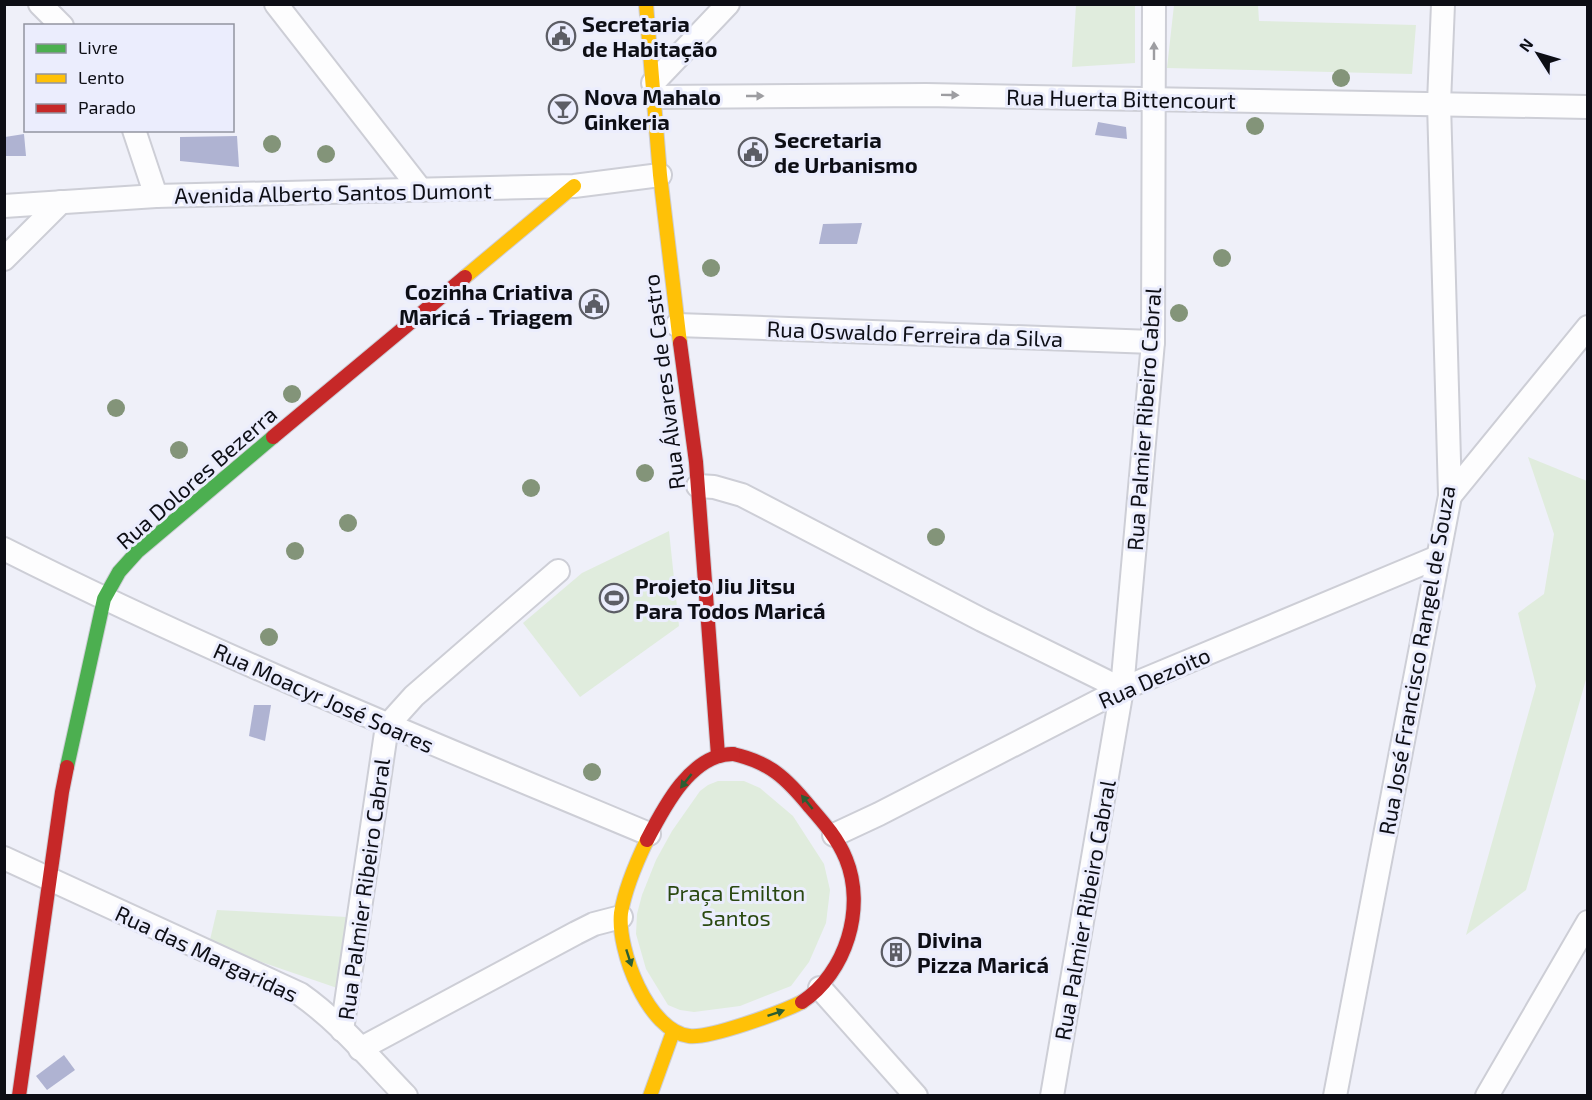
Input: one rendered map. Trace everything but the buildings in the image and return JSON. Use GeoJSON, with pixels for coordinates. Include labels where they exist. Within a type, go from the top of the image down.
{"type":"FeatureCollection","features":[{"type":"Feature","properties":{"kind":"street"},"geometry":{"type":"LineString","coordinates":[[40,4],[60,24]]}},
{"type":"Feature","properties":{"kind":"street"},"geometry":{"type":"LineString","coordinates":[[276,4],[421,190]]}},
{"type":"Feature","properties":{"kind":"street","name":"Rua Álvares de Castro"},"geometry":{"type":"LineString","coordinates":[[646,4],[660,174],[698,486],[718,755]]}},
{"type":"Feature","properties":{"kind":"street"},"geometry":{"type":"LineString","coordinates":[[654,90],[728,4]]}},
{"type":"Feature","properties":{"kind":"street","name":"Rua Palmier Ribeiro Cabral"},"geometry":{"type":"LineString","coordinates":[[1052,1095],[1122,689],[1153,342],[1154,4]]}},
{"type":"Feature","properties":{"kind":"street","name":"Rua José Francisco Rangel de Souza"},"geometry":{"type":"LineString","coordinates":[[1335,1095],[1450,496],[1439,103],[1443,4]]}},
{"type":"Feature","properties":{"kind":"street","name":"Rua Huerta Bittencourt"},"geometry":{"type":"LineString","coordinates":[[654,90],[1587,107]]}},
{"type":"Feature","properties":{"kind":"street"},"geometry":{"type":"LineString","coordinates":[[135,132],[156,196]]}},
{"type":"Feature","properties":{"kind":"street","name":"Avenida Alberto Santos Dumont"},"geometry":{"type":"LineString","coordinates":[[4,206],[156,196],[574,186],[660,174]]}},
{"type":"Feature","properties":{"kind":"street","name":"Rua Dolores Bezerra"},"geometry":{"type":"LineString","coordinates":[[19,1095],[64,780],[104,599],[125,565],[177,517],[574,186]]}},
{"type":"Feature","properties":{"kind":"street"},"geometry":{"type":"LineString","coordinates":[[515,188],[523,205],[524,228]]}},
{"type":"Feature","properties":{"kind":"street"},"geometry":{"type":"LineString","coordinates":[[4,260],[61,202]]}},
{"type":"Feature","properties":{"kind":"street","name":"Rua Oswaldo Ferreira da Silva"},"geometry":{"type":"LineString","coordinates":[[677,325],[1153,342]]}},
{"type":"Feature","properties":{"kind":"street"},"geometry":{"type":"LineString","coordinates":[[1450,496],[1587,327]]}},
{"type":"Feature","properties":{"kind":"street"},"geometry":{"type":"LineString","coordinates":[[698,486],[714,487],[742,495],[982,620],[1122,689]]}},
{"type":"Feature","properties":{"kind":"street","name":"Rua Moacyr José Soares"},"geometry":{"type":"LineString","coordinates":[[4,549],[104,599],[387,726],[649,834]]}},
{"type":"Feature","properties":{"kind":"street","name":"Rua Dezoito"},"geometry":{"type":"LineString","coordinates":[[834,835],[1122,689],[1438,557]]}},
{"type":"Feature","properties":{"kind":"street","name":"Rua Palmier Ribeiro Cabral"},"geometry":{"type":"LineString","coordinates":[[342,1030],[387,726],[414,696],[558,571]]}},
{"type":"Feature","properties":{"kind":"street"},"geometry":{"type":"LineString","coordinates":[[718,755],[744,756],[764,762],[774,768],[800,794],[834,835],[850,869],[853,902],[843,955],[820,988],[794,1006],[715,1033],[691,1037],[673,1032],[655,1014],[637,982],[623,940],[621,917],[626,893],[649,834],[694,771],[718,755]]}},
{"type":"Feature","properties":{"kind":"street"},"geometry":{"type":"LineString","coordinates":[[850,869],[859,841],[879,814]]}},
{"type":"Feature","properties":{"kind":"street","name":"Rua das Margaridas"},"geometry":{"type":"LineString","coordinates":[[4,858],[300,994],[342,1030],[360,1049]]}},
{"type":"Feature","properties":{"kind":"street"},"geometry":{"type":"LineString","coordinates":[[360,1049],[576,933],[594,924],[621,917]]}},
{"type":"Feature","properties":{"kind":"street"},"geometry":{"type":"LineString","coordinates":[[1487,1095],[1587,922]]}},
{"type":"Feature","properties":{"kind":"street"},"geometry":{"type":"LineString","coordinates":[[820,988],[915,1095]]}},
{"type":"Feature","properties":{"kind":"street"},"geometry":{"type":"LineString","coordinates":[[650,1095],[673,1032]]}},
{"type":"Feature","properties":{"kind":"street","name":"Rua Palmier Ribeiro Cabral"},"geometry":{"type":"LineString","coordinates":[[360,1049],[406,1095]]}},
{"type":"Feature","properties":{"kind":"green space"},"geometry":{"type":"Polygon","coordinates":[[[1076,5],[1135,5],[1135,63],[1072,67],[1076,5]]]}},
{"type":"Feature","properties":{"kind":"green space"},"geometry":{"type":"Polygon","coordinates":[[[1174,5],[1258,5],[1259,21],[1416,25],[1412,74],[1167,68],[1174,5]]]}},
{"type":"Feature","properties":{"kind":"green space"},"geometry":{"type":"Polygon","coordinates":[[[1528,457],[1587,481],[1587,676],[1526,890],[1466,935],[1536,686],[1518,613],[1544,594],[1554,534],[1528,457]]]}},
{"type":"Feature","properties":{"kind":"green space","name":"Projeto Jiu Jitsu Para Todos Maricá"},"geometry":{"type":"Polygon","coordinates":[[[669,531],[679,626],[580,697],[523,623],[582,573],[669,531]]]}},
{"type":"Feature","properties":{"kind":"green space","name":"Praça Emilton Santos"},"geometry":{"type":"Polygon","coordinates":[[[718,781],[744,781],[760,788],[793,816],[824,864],[830,890],[826,923],[809,962],[791,986],[740,1006],[694,1012],[668,1005],[646,969],[636,934],[637,914],[656,860],[672,831],[700,791],[718,781]]]}},
{"type":"Feature","properties":{"kind":"green space"},"geometry":{"type":"Polygon","coordinates":[[[217,910],[347,917],[340,989],[209,944],[217,910]]]}},
{"type":"Feature","properties":{"kind":"water"},"geometry":{"type":"Polygon","coordinates":[[[1098,122],[1126,127],[1127,139],[1095,135],[1098,122]]]}},
{"type":"Feature","properties":{"kind":"water"},"geometry":{"type":"Polygon","coordinates":[[[24,134],[26,156],[5,156],[5,137],[24,134]]]}},
{"type":"Feature","properties":{"kind":"water"},"geometry":{"type":"Polygon","coordinates":[[[237,136],[239,167],[180,161],[180,137],[237,136]]]}},
{"type":"Feature","properties":{"kind":"water"},"geometry":{"type":"Polygon","coordinates":[[[862,223],[857,244],[819,244],[823,224],[862,223]]]}},
{"type":"Feature","properties":{"kind":"water"},"geometry":{"type":"Polygon","coordinates":[[[254,705],[271,705],[265,741],[249,736],[254,705]]]}},
{"type":"Feature","properties":{"kind":"water"},"geometry":{"type":"Polygon","coordinates":[[[64,1055],[75,1070],[47,1090],[36,1076],[64,1055]]]}},
{"type":"Feature","properties":{"kind":"traffic: fast"},"geometry":{"type":"LineString","coordinates":[[67,767],[104,599],[119,572],[137,552],[273,437]]}},
{"type":"Feature","properties":{"kind":"traffic: slow"},"geometry":{"type":"LineString","coordinates":[[646,4],[660,175],[680,343]]}},
{"type":"Feature","properties":{"kind":"traffic: slow"},"geometry":{"type":"LineString","coordinates":[[465,277],[574,186]]}},
{"type":"Feature","properties":{"kind":"traffic: slow"},"geometry":{"type":"LineString","coordinates":[[647,840],[625,894],[621,913],[621,929],[624,947],[638,986],[648,1005],[661,1020],[674,1031],[689,1036],[699,1036],[745,1024],[802,1002]]}},
{"type":"Feature","properties":{"kind":"traffic: slow"},"geometry":{"type":"LineString","coordinates":[[650,1096],[673,1032]]}},
{"type":"Feature","properties":{"kind":"traffic: jam"},"geometry":{"type":"LineString","coordinates":[[273,437],[465,277]]}},
{"type":"Feature","properties":{"kind":"traffic: jam"},"geometry":{"type":"LineString","coordinates":[[680,343],[696,462],[718,755]]}},
{"type":"Feature","properties":{"kind":"traffic: jam"},"geometry":{"type":"LineString","coordinates":[[733,754],[768,767],[793,788],[835,838],[846,859],[852,878],[854,898],[852,918],[841,957],[817,990],[802,1002]]}},
{"type":"Feature","properties":{"kind":"traffic: jam"},"geometry":{"type":"LineString","coordinates":[[647,840],[671,798],[692,773],[704,763],[718,756],[733,754]]}},
{"type":"Feature","properties":{"kind":"traffic: jam"},"geometry":{"type":"LineString","coordinates":[[19,1096],[67,767]]}},
{"type":"Feature","properties":{"kind":"place","name":"Secretaria de Habitação"},"geometry":{"type":"Point","coordinates":[561,36]}},
{"type":"Feature","properties":{"kind":"place","name":"Nova Mahalo Ginkeria"},"geometry":{"type":"Point","coordinates":[563,109]}},
{"type":"Feature","properties":{"kind":"place","name":"Secretaria de Urbanismo"},"geometry":{"type":"Point","coordinates":[753,152]}},
{"type":"Feature","properties":{"kind":"place","name":"Cozinha Criativa Maricá - Triagem"},"geometry":{"type":"Point","coordinates":[594,304]}},
{"type":"Feature","properties":{"kind":"place","name":"Projeto Jiu Jitsu Para Todos Maricá"},"geometry":{"type":"Point","coordinates":[614,598]}},
{"type":"Feature","properties":{"kind":"place","name":"Divina Pizza Maricá"},"geometry":{"type":"Point","coordinates":[896,952]}}]}
